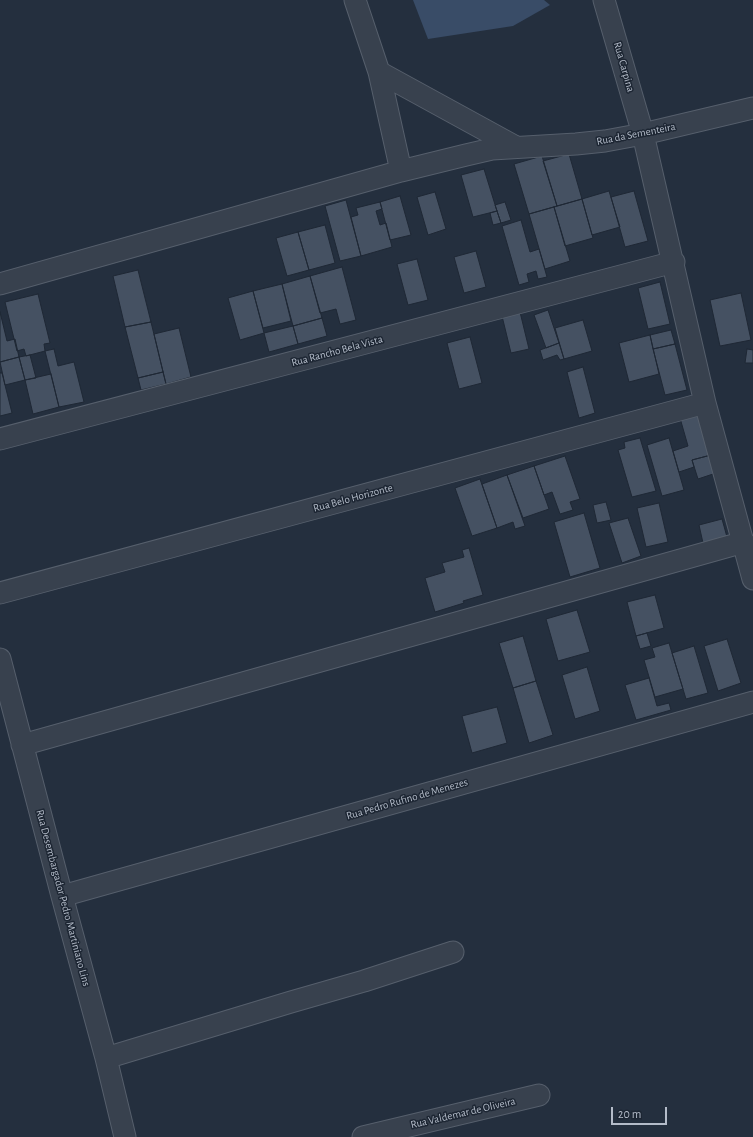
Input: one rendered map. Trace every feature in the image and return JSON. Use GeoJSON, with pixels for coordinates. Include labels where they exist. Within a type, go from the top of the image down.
{"type":"FeatureCollection","features":[{"type":"Feature","properties":{"kind":"street"},"geometry":{"type":"LineString","coordinates":[[356,0],[379,72],[401,171]]}},
{"type":"Feature","properties":{"kind":"street","name":"Rua Carpina"},"geometry":{"type":"LineString","coordinates":[[604,0],[643,134],[674,262],[705,403],[753,579]]}},
{"type":"Feature","properties":{"kind":"street"},"geometry":{"type":"LineString","coordinates":[[379,72],[516,147]]}},
{"type":"Feature","properties":{"kind":"street","name":"Rua da Sementeira"},"geometry":{"type":"LineString","coordinates":[[0,284],[401,171],[492,149],[576,144],[643,134],[753,108]]}},
{"type":"Feature","properties":{"kind":"street","name":"Rua Rancho Bela Vista"},"geometry":{"type":"LineString","coordinates":[[0,439],[674,262]]}},
{"type":"Feature","properties":{"kind":"street","name":"Rua Belo Horizonte"},"geometry":{"type":"LineString","coordinates":[[0,593],[705,403]]}},
{"type":"Feature","properties":{"kind":"street"},"geometry":{"type":"LineString","coordinates":[[22,746],[744,542]]}},
{"type":"Feature","properties":{"kind":"street","name":"Rua Desembargador Pedro Martiniano Lins"},"geometry":{"type":"LineString","coordinates":[[0,659],[106,1058],[125,1137]]}},
{"type":"Feature","properties":{"kind":"street","name":"Rua Pedro Rufino de Menezes"},"geometry":{"type":"LineString","coordinates":[[62,896],[753,702]]}},
{"type":"Feature","properties":{"kind":"street"},"geometry":{"type":"LineString","coordinates":[[106,1058],[364,981],[453,952]]}},
{"type":"Feature","properties":{"kind":"street","name":"Rua Valdemar de Oliveira"},"geometry":{"type":"LineString","coordinates":[[363,1137],[539,1095]]}},
{"type":"Feature","properties":{"kind":"water"},"geometry":{"type":"Polygon","coordinates":[[[413,0],[544,0],[550,5],[513,26],[428,39],[413,0]]]}},
{"type":"Feature","properties":{"kind":"building"},"geometry":{"type":"Polygon","coordinates":[[[569,154],[582,199],[557,206],[543,161],[569,154]]]}},
{"type":"Feature","properties":{"kind":"building"},"geometry":{"type":"Polygon","coordinates":[[[542,156],[557,206],[529,214],[514,164],[542,156]]]}},
{"type":"Feature","properties":{"kind":"building"},"geometry":{"type":"Polygon","coordinates":[[[484,169],[497,211],[473,217],[461,175],[484,169]]]}},
{"type":"Feature","properties":{"kind":"building"},"geometry":{"type":"Polygon","coordinates":[[[609,191],[620,227],[592,235],[582,199],[609,191]]]}},
{"type":"Feature","properties":{"kind":"building"},"geometry":{"type":"Polygon","coordinates":[[[634,191],[648,241],[625,247],[611,197],[634,191]]]}},
{"type":"Feature","properties":{"kind":"building"},"geometry":{"type":"Polygon","coordinates":[[[435,192],[446,229],[428,235],[417,197],[435,192]]]}},
{"type":"Feature","properties":{"kind":"building"},"geometry":{"type":"Polygon","coordinates":[[[400,196],[411,235],[390,240],[380,202],[400,196]]]}},
{"type":"Feature","properties":{"kind":"building"},"geometry":{"type":"Polygon","coordinates":[[[582,199],[593,238],[565,246],[554,207],[582,199]]]}},
{"type":"Feature","properties":{"kind":"building"},"geometry":{"type":"Polygon","coordinates":[[[346,200],[361,256],[340,261],[325,206],[346,200]]]}},
{"type":"Feature","properties":{"kind":"building"},"geometry":{"type":"Polygon","coordinates":[[[380,202],[382,209],[376,211],[380,225],[386,223],[392,247],[361,256],[351,217],[358,215],[356,208],[380,202]]]}},
{"type":"Feature","properties":{"kind":"building"},"geometry":{"type":"Polygon","coordinates":[[[505,202],[511,220],[501,223],[495,205],[505,202]]]}},
{"type":"Feature","properties":{"kind":"building"},"geometry":{"type":"Polygon","coordinates":[[[554,207],[570,261],[545,269],[529,214],[554,207]]]}},
{"type":"Feature","properties":{"kind":"building"},"geometry":{"type":"Polygon","coordinates":[[[497,211],[501,223],[493,225],[490,213],[497,211]]]}},
{"type":"Feature","properties":{"kind":"building"},"geometry":{"type":"Polygon","coordinates":[[[521,220],[530,252],[539,249],[547,277],[538,279],[536,271],[527,274],[529,282],[519,285],[502,226],[521,220]]]}},
{"type":"Feature","properties":{"kind":"building"},"geometry":{"type":"Polygon","coordinates":[[[325,225],[335,263],[309,270],[298,232],[325,225]]]}},
{"type":"Feature","properties":{"kind":"building"},"geometry":{"type":"Polygon","coordinates":[[[298,232],[309,270],[287,276],[276,238],[298,232]]]}},
{"type":"Feature","properties":{"kind":"building"},"geometry":{"type":"Polygon","coordinates":[[[476,251],[486,287],[464,293],[454,257],[476,251]]]}},
{"type":"Feature","properties":{"kind":"building"},"geometry":{"type":"Polygon","coordinates":[[[417,259],[428,300],[408,305],[397,264],[417,259]]]}},
{"type":"Feature","properties":{"kind":"building"},"geometry":{"type":"Polygon","coordinates":[[[342,267],[356,320],[340,324],[336,309],[320,313],[310,276],[342,267]]]}},
{"type":"Feature","properties":{"kind":"building"},"geometry":{"type":"Polygon","coordinates":[[[138,270],[151,322],[125,327],[113,276],[138,270]]]}},
{"type":"Feature","properties":{"kind":"building"},"geometry":{"type":"Polygon","coordinates":[[[310,276],[322,318],[293,326],[282,284],[310,276]]]}},
{"type":"Feature","properties":{"kind":"building"},"geometry":{"type":"Polygon","coordinates":[[[660,282],[670,324],[648,329],[638,288],[660,282]]]}},
{"type":"Feature","properties":{"kind":"building"},"geometry":{"type":"Polygon","coordinates":[[[282,284],[291,321],[263,328],[253,291],[282,284]]]}},
{"type":"Feature","properties":{"kind":"building"},"geometry":{"type":"Polygon","coordinates":[[[253,291],[264,333],[240,340],[228,298],[253,291]]]}},
{"type":"Feature","properties":{"kind":"building"},"geometry":{"type":"Polygon","coordinates":[[[741,293],[751,340],[720,346],[710,300],[741,293]]]}},
{"type":"Feature","properties":{"kind":"building"},"geometry":{"type":"Polygon","coordinates":[[[38,294],[50,343],[44,344],[45,351],[26,356],[24,349],[17,351],[5,302],[38,294]]]}},
{"type":"Feature","properties":{"kind":"building"},"geometry":{"type":"Polygon","coordinates":[[[548,310],[559,343],[546,348],[534,315],[548,310]]]}},
{"type":"Feature","properties":{"kind":"building"},"geometry":{"type":"Polygon","coordinates":[[[0,312],[7,341],[15,339],[19,357],[0,362],[0,312]]]}},
{"type":"Feature","properties":{"kind":"building"},"geometry":{"type":"Polygon","coordinates":[[[520,312],[529,349],[511,353],[502,316],[520,312]]]}},
{"type":"Feature","properties":{"kind":"building"},"geometry":{"type":"Polygon","coordinates":[[[322,318],[327,336],[298,344],[293,326],[322,318]]]}},
{"type":"Feature","properties":{"kind":"building"},"geometry":{"type":"Polygon","coordinates":[[[583,320],[592,351],[564,359],[555,328],[583,320]]]}},
{"type":"Feature","properties":{"kind":"building"},"geometry":{"type":"Polygon","coordinates":[[[151,322],[163,372],[138,378],[125,327],[151,322]]]}},
{"type":"Feature","properties":{"kind":"building"},"geometry":{"type":"Polygon","coordinates":[[[293,326],[298,344],[269,352],[264,333],[293,326]]]}},
{"type":"Feature","properties":{"kind":"building"},"geometry":{"type":"Polygon","coordinates":[[[179,328],[191,377],[166,384],[154,334],[179,328]]]}},
{"type":"Feature","properties":{"kind":"building"},"geometry":{"type":"Polygon","coordinates":[[[671,330],[675,344],[653,349],[650,335],[671,330]]]}},
{"type":"Feature","properties":{"kind":"building"},"geometry":{"type":"Polygon","coordinates":[[[650,335],[659,374],[629,382],[619,343],[650,335]]]}},
{"type":"Feature","properties":{"kind":"building"},"geometry":{"type":"Polygon","coordinates":[[[470,337],[482,383],[459,389],[447,343],[470,337]]]}},
{"type":"Feature","properties":{"kind":"building"},"geometry":{"type":"Polygon","coordinates":[[[559,343],[564,359],[560,360],[557,355],[543,360],[540,350],[559,343]]]}},
{"type":"Feature","properties":{"kind":"building"},"geometry":{"type":"Polygon","coordinates":[[[675,344],[687,390],[665,395],[653,349],[675,344]]]}},
{"type":"Feature","properties":{"kind":"building"},"geometry":{"type":"Polygon","coordinates":[[[54,349],[58,366],[74,362],[84,402],[59,407],[45,351],[54,349]]]}},
{"type":"Feature","properties":{"kind":"building"},"geometry":{"type":"Polygon","coordinates":[[[747,349],[753,350],[753,363],[745,363],[747,349]]]}},
{"type":"Feature","properties":{"kind":"building"},"geometry":{"type":"Polygon","coordinates":[[[30,355],[36,378],[25,380],[19,357],[30,355]]]}},
{"type":"Feature","properties":{"kind":"building"},"geometry":{"type":"Polygon","coordinates":[[[19,357],[25,380],[5,385],[0,362],[19,357]]]}},
{"type":"Feature","properties":{"kind":"building"},"geometry":{"type":"Polygon","coordinates":[[[583,367],[595,413],[579,418],[567,372],[583,367]]]}},
{"type":"Feature","properties":{"kind":"building"},"geometry":{"type":"Polygon","coordinates":[[[163,372],[166,384],[141,390],[138,378],[163,372]]]}},
{"type":"Feature","properties":{"kind":"building"},"geometry":{"type":"Polygon","coordinates":[[[0,373],[2,373],[12,413],[0,416],[0,373]]]}},
{"type":"Feature","properties":{"kind":"building"},"geometry":{"type":"Polygon","coordinates":[[[51,374],[59,407],[33,414],[25,380],[51,374]]]}},
{"type":"Feature","properties":{"kind":"building"},"geometry":{"type":"Polygon","coordinates":[[[698,413],[711,455],[692,460],[694,467],[679,472],[673,451],[688,446],[680,418],[698,413]]]}},
{"type":"Feature","properties":{"kind":"building"},"geometry":{"type":"Polygon","coordinates":[[[640,438],[656,491],[632,497],[618,450],[625,448],[624,442],[640,438]]]}},
{"type":"Feature","properties":{"kind":"building"},"geometry":{"type":"Polygon","coordinates":[[[669,438],[684,490],[662,496],[647,445],[669,438]]]}},
{"type":"Feature","properties":{"kind":"building"},"geometry":{"type":"Polygon","coordinates":[[[711,455],[716,473],[698,479],[692,460],[711,455]]]}},
{"type":"Feature","properties":{"kind":"building"},"geometry":{"type":"Polygon","coordinates":[[[565,456],[580,499],[570,502],[573,510],[560,514],[552,492],[544,495],[534,466],[565,456]]]}},
{"type":"Feature","properties":{"kind":"building"},"geometry":{"type":"Polygon","coordinates":[[[534,466],[549,509],[523,518],[507,475],[534,466]]]}},
{"type":"Feature","properties":{"kind":"building"},"geometry":{"type":"Polygon","coordinates":[[[507,475],[525,526],[515,529],[513,522],[497,528],[482,484],[507,475]]]}},
{"type":"Feature","properties":{"kind":"building"},"geometry":{"type":"Polygon","coordinates":[[[480,479],[497,528],[472,536],[455,488],[480,479]]]}},
{"type":"Feature","properties":{"kind":"building"},"geometry":{"type":"Polygon","coordinates":[[[606,502],[611,520],[597,523],[593,505],[606,502]]]}},
{"type":"Feature","properties":{"kind":"building"},"geometry":{"type":"Polygon","coordinates":[[[659,503],[668,542],[646,547],[637,508],[659,503]]]}},
{"type":"Feature","properties":{"kind":"building"},"geometry":{"type":"Polygon","coordinates":[[[584,513],[600,568],[570,577],[554,522],[584,513]]]}},
{"type":"Feature","properties":{"kind":"building"},"geometry":{"type":"Polygon","coordinates":[[[628,518],[641,556],[622,563],[609,523],[628,518]]]}},
{"type":"Feature","properties":{"kind":"building"},"geometry":{"type":"Polygon","coordinates":[[[722,519],[727,537],[703,543],[699,525],[722,519]]]}},
{"type":"Feature","properties":{"kind":"building"},"geometry":{"type":"Polygon","coordinates":[[[469,548],[483,595],[435,612],[425,578],[445,572],[442,563],[464,557],[462,550],[469,548]]]}},
{"type":"Feature","properties":{"kind":"building"},"geometry":{"type":"Polygon","coordinates":[[[655,595],[664,628],[636,636],[627,602],[655,595]]]}},
{"type":"Feature","properties":{"kind":"building"},"geometry":{"type":"Polygon","coordinates":[[[577,610],[590,652],[558,661],[546,619],[577,610]]]}},
{"type":"Feature","properties":{"kind":"building"},"geometry":{"type":"Polygon","coordinates":[[[647,633],[651,646],[640,649],[636,636],[647,633]]]}},
{"type":"Feature","properties":{"kind":"building"},"geometry":{"type":"Polygon","coordinates":[[[523,636],[536,681],[513,688],[499,643],[523,636]]]}},
{"type":"Feature","properties":{"kind":"building"},"geometry":{"type":"Polygon","coordinates":[[[727,639],[741,683],[718,691],[704,646],[727,639]]]}},
{"type":"Feature","properties":{"kind":"building"},"geometry":{"type":"Polygon","coordinates":[[[669,643],[683,689],[655,697],[644,660],[655,657],[652,648],[669,643]]]}},
{"type":"Feature","properties":{"kind":"building"},"geometry":{"type":"Polygon","coordinates":[[[694,646],[708,693],[686,699],[672,653],[694,646]]]}},
{"type":"Feature","properties":{"kind":"building"},"geometry":{"type":"Polygon","coordinates":[[[587,667],[600,711],[575,719],[562,675],[587,667]]]}},
{"type":"Feature","properties":{"kind":"building"},"geometry":{"type":"Polygon","coordinates":[[[649,678],[657,706],[669,703],[671,710],[636,720],[625,685],[649,678]]]}},
{"type":"Feature","properties":{"kind":"building"},"geometry":{"type":"Polygon","coordinates":[[[536,681],[553,735],[529,743],[513,688],[536,681]]]}},
{"type":"Feature","properties":{"kind":"building"},"geometry":{"type":"Polygon","coordinates":[[[497,707],[507,743],[472,753],[462,716],[497,707]]]}}]}
